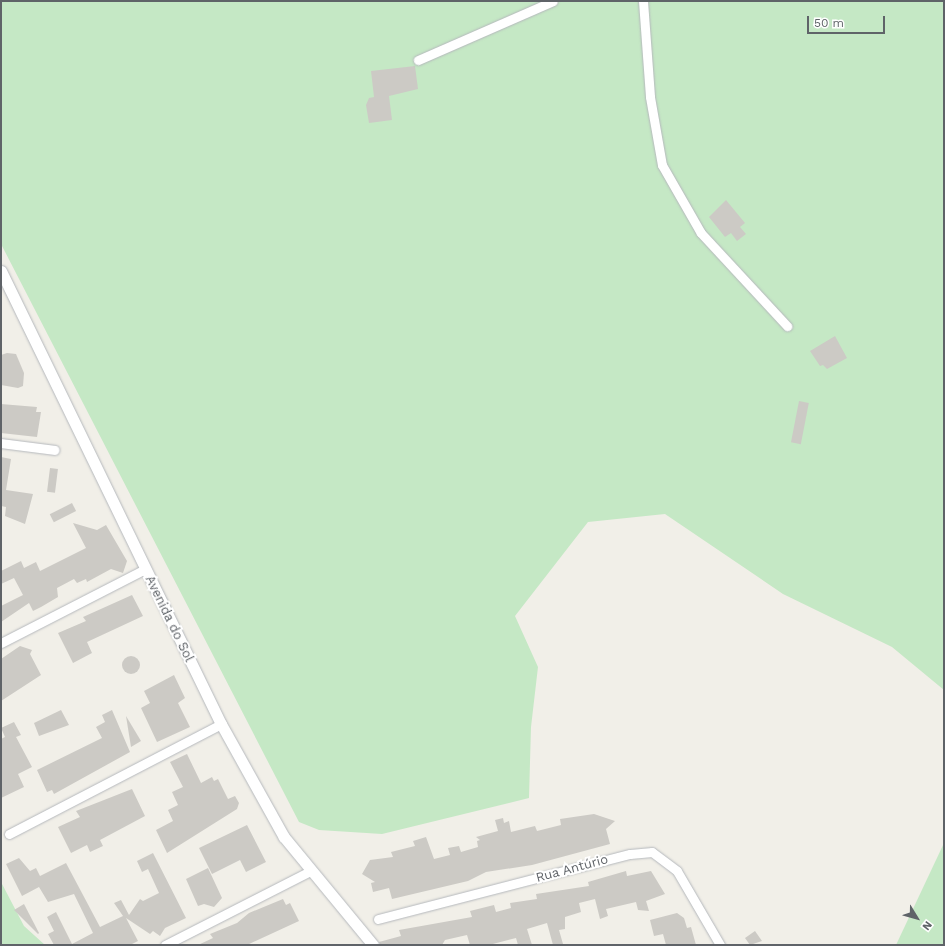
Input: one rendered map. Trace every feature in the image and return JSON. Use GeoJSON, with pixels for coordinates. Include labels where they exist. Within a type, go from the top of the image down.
{"type":"FeatureCollection","features":[{"type":"Feature","properties":{"kind":"street"},"geometry":{"type":"LineString","coordinates":[[418,60],[553,1]]}},
{"type":"Feature","properties":{"kind":"street"},"geometry":{"type":"LineString","coordinates":[[643,1],[650,97],[662,165],[700,233],[787,326]]}},
{"type":"Feature","properties":{"kind":"street","name":"Avenida do Sol"},"geometry":{"type":"LineString","coordinates":[[1,272],[221,724],[284,837],[310,871],[373,945]]}},
{"type":"Feature","properties":{"kind":"street"},"geometry":{"type":"LineString","coordinates":[[1,443],[55,450]]}},
{"type":"Feature","properties":{"kind":"street"},"geometry":{"type":"LineString","coordinates":[[1,643],[145,569]]}},
{"type":"Feature","properties":{"kind":"street"},"geometry":{"type":"LineString","coordinates":[[9,834],[221,724]]}},
{"type":"Feature","properties":{"kind":"street","name":"Rua Antúrio"},"geometry":{"type":"LineString","coordinates":[[378,919],[630,854],[652,852],[677,871],[720,945]]}},
{"type":"Feature","properties":{"kind":"street"},"geometry":{"type":"LineString","coordinates":[[165,945],[310,871]]}},
{"type":"Feature","properties":{"kind":"green space"},"geometry":{"type":"Polygon","coordinates":[[[1,1],[944,1],[944,690],[892,647],[783,594],[665,514],[588,522],[515,616],[538,667],[531,727],[529,798],[382,834],[319,830],[299,822],[1,244],[1,1]]]}},
{"type":"Feature","properties":{"kind":"green space"},"geometry":{"type":"Polygon","coordinates":[[[944,843],[944,945],[896,945],[944,843]]]}},
{"type":"Feature","properties":{"kind":"green space"},"geometry":{"type":"Polygon","coordinates":[[[1,882],[24,926],[45,945],[1,945],[1,882]]]}},
{"type":"Feature","properties":{"kind":"building"},"geometry":{"type":"Polygon","coordinates":[[[415,66],[418,89],[389,96],[392,120],[369,123],[366,105],[369,98],[374,97],[371,71],[415,66]]]}},
{"type":"Feature","properties":{"kind":"building"},"geometry":{"type":"Polygon","coordinates":[[[726,200],[745,223],[740,227],[746,234],[737,241],[731,233],[725,237],[709,217],[726,200]]]}},
{"type":"Feature","properties":{"kind":"building"},"geometry":{"type":"Polygon","coordinates":[[[835,336],[847,358],[827,369],[823,365],[820,366],[810,351],[835,336]]]}},
{"type":"Feature","properties":{"kind":"building"},"geometry":{"type":"Polygon","coordinates":[[[7,353],[16,354],[24,373],[23,386],[18,388],[1,385],[1,355],[7,353]]]}},
{"type":"Feature","properties":{"kind":"building"},"geometry":{"type":"Polygon","coordinates":[[[799,401],[809,403],[801,444],[791,442],[799,401]]]}},
{"type":"Feature","properties":{"kind":"building"},"geometry":{"type":"Polygon","coordinates":[[[1,404],[37,407],[36,412],[41,412],[37,437],[1,433],[1,404]]]}},
{"type":"Feature","properties":{"kind":"building"},"geometry":{"type":"Polygon","coordinates":[[[1,457],[11,459],[6,490],[33,494],[25,524],[5,516],[6,507],[1,506],[1,457]]]}},
{"type":"Feature","properties":{"kind":"building"},"geometry":{"type":"Polygon","coordinates":[[[50,468],[58,469],[55,493],[47,492],[50,468]]]}},
{"type":"Feature","properties":{"kind":"building"},"geometry":{"type":"Polygon","coordinates":[[[72,503],[76,511],[54,522],[50,514],[72,503]]]}},
{"type":"Feature","properties":{"kind":"building"},"geometry":{"type":"Polygon","coordinates":[[[73,523],[97,530],[106,525],[127,561],[123,573],[111,569],[87,582],[86,579],[77,583],[74,579],[57,588],[58,597],[33,611],[29,603],[1,622],[1,606],[23,595],[14,578],[1,584],[1,571],[21,561],[24,568],[36,562],[40,571],[86,548],[73,523]]]}},
{"type":"Feature","properties":{"kind":"building"},"geometry":{"type":"Polygon","coordinates":[[[132,595],[143,616],[87,642],[92,653],[73,663],[58,633],[86,621],[83,617],[132,595]]]}},
{"type":"Feature","properties":{"kind":"building"},"geometry":{"type":"Polygon","coordinates":[[[20,646],[32,650],[30,654],[41,675],[1,701],[1,659],[20,646]]]}},
{"type":"Feature","properties":{"kind":"building"},"geometry":{"type":"Polygon","coordinates":[[[127,656],[135,656],[140,661],[138,672],[135,674],[127,674],[122,669],[122,661],[127,656]]]}},
{"type":"Feature","properties":{"kind":"building"},"geometry":{"type":"Polygon","coordinates":[[[174,675],[185,698],[178,703],[190,727],[157,742],[141,708],[150,703],[144,691],[174,675]]]}},
{"type":"Feature","properties":{"kind":"building"},"geometry":{"type":"Polygon","coordinates":[[[61,710],[69,725],[39,736],[34,723],[61,710]]]}},
{"type":"Feature","properties":{"kind":"building"},"geometry":{"type":"Polygon","coordinates":[[[112,710],[130,752],[54,794],[52,790],[47,792],[37,770],[102,738],[96,727],[105,722],[102,715],[112,710]]]}},
{"type":"Feature","properties":{"kind":"building"},"geometry":{"type":"Polygon","coordinates":[[[126,716],[141,741],[131,747],[126,716]]]}},
{"type":"Feature","properties":{"kind":"building"},"geometry":{"type":"Polygon","coordinates":[[[14,722],[21,735],[16,737],[32,767],[18,774],[24,787],[1,798],[1,739],[5,737],[1,728],[14,722]]]}},
{"type":"Feature","properties":{"kind":"building"},"geometry":{"type":"Polygon","coordinates":[[[187,754],[201,783],[212,777],[214,781],[218,779],[228,799],[235,796],[239,803],[237,809],[167,853],[156,830],[173,821],[168,810],[178,805],[172,792],[183,787],[170,762],[187,754]]]}},
{"type":"Feature","properties":{"kind":"building"},"geometry":{"type":"Polygon","coordinates":[[[132,789],[145,816],[100,840],[103,846],[90,852],[87,845],[71,853],[58,827],[80,817],[76,811],[132,789]]]}},
{"type":"Feature","properties":{"kind":"building"},"geometry":{"type":"Polygon","coordinates":[[[594,814],[615,821],[606,829],[610,844],[532,865],[486,872],[468,881],[392,899],[389,888],[373,892],[371,883],[375,882],[362,874],[370,860],[393,857],[391,852],[415,846],[413,841],[426,837],[434,859],[450,855],[448,848],[459,846],[461,852],[478,847],[477,841],[480,840],[476,837],[498,831],[495,820],[503,818],[504,823],[509,821],[511,832],[535,826],[537,831],[561,825],[560,819],[594,814]]]}},
{"type":"Feature","properties":{"kind":"building"},"geometry":{"type":"Polygon","coordinates":[[[247,825],[266,862],[246,872],[240,860],[212,874],[199,848],[247,825]]]}},
{"type":"Feature","properties":{"kind":"building"},"geometry":{"type":"Polygon","coordinates":[[[153,853],[186,918],[165,928],[160,936],[153,931],[150,934],[126,918],[138,941],[130,945],[54,945],[48,934],[54,931],[47,917],[56,912],[72,944],[93,933],[74,894],[48,902],[39,887],[22,896],[6,864],[19,858],[30,871],[36,868],[40,876],[66,863],[100,927],[123,916],[114,903],[121,900],[129,915],[140,899],[143,901],[159,893],[148,869],[142,872],[137,861],[153,853]]]}},
{"type":"Feature","properties":{"kind":"building"},"geometry":{"type":"Polygon","coordinates":[[[208,868],[222,898],[214,907],[204,904],[198,906],[186,879],[208,868]]]}},
{"type":"Feature","properties":{"kind":"building"},"geometry":{"type":"Polygon","coordinates":[[[626,871],[627,876],[651,871],[665,894],[646,901],[649,911],[638,910],[636,902],[606,909],[608,916],[600,919],[595,899],[579,903],[581,912],[565,917],[565,929],[559,930],[563,944],[553,945],[547,923],[527,929],[532,945],[518,945],[516,938],[489,945],[470,945],[467,935],[445,940],[442,945],[380,945],[379,942],[401,936],[399,930],[472,917],[470,911],[494,905],[496,912],[511,908],[510,903],[537,899],[536,894],[589,886],[588,882],[626,871]]]}},
{"type":"Feature","properties":{"kind":"building"},"geometry":{"type":"Polygon","coordinates":[[[283,899],[286,905],[290,903],[299,921],[247,945],[198,945],[213,938],[210,934],[237,923],[249,913],[283,899]]]}},
{"type":"Feature","properties":{"kind":"building"},"geometry":{"type":"Polygon","coordinates":[[[24,904],[39,933],[38,934],[14,910],[24,904]]]}},
{"type":"Feature","properties":{"kind":"building"},"geometry":{"type":"Polygon","coordinates":[[[677,913],[684,918],[687,928],[691,927],[696,945],[666,945],[663,934],[654,936],[650,920],[677,913]]]}},
{"type":"Feature","properties":{"kind":"building"},"geometry":{"type":"Polygon","coordinates":[[[755,931],[762,941],[750,945],[745,938],[755,931]]]}}]}
